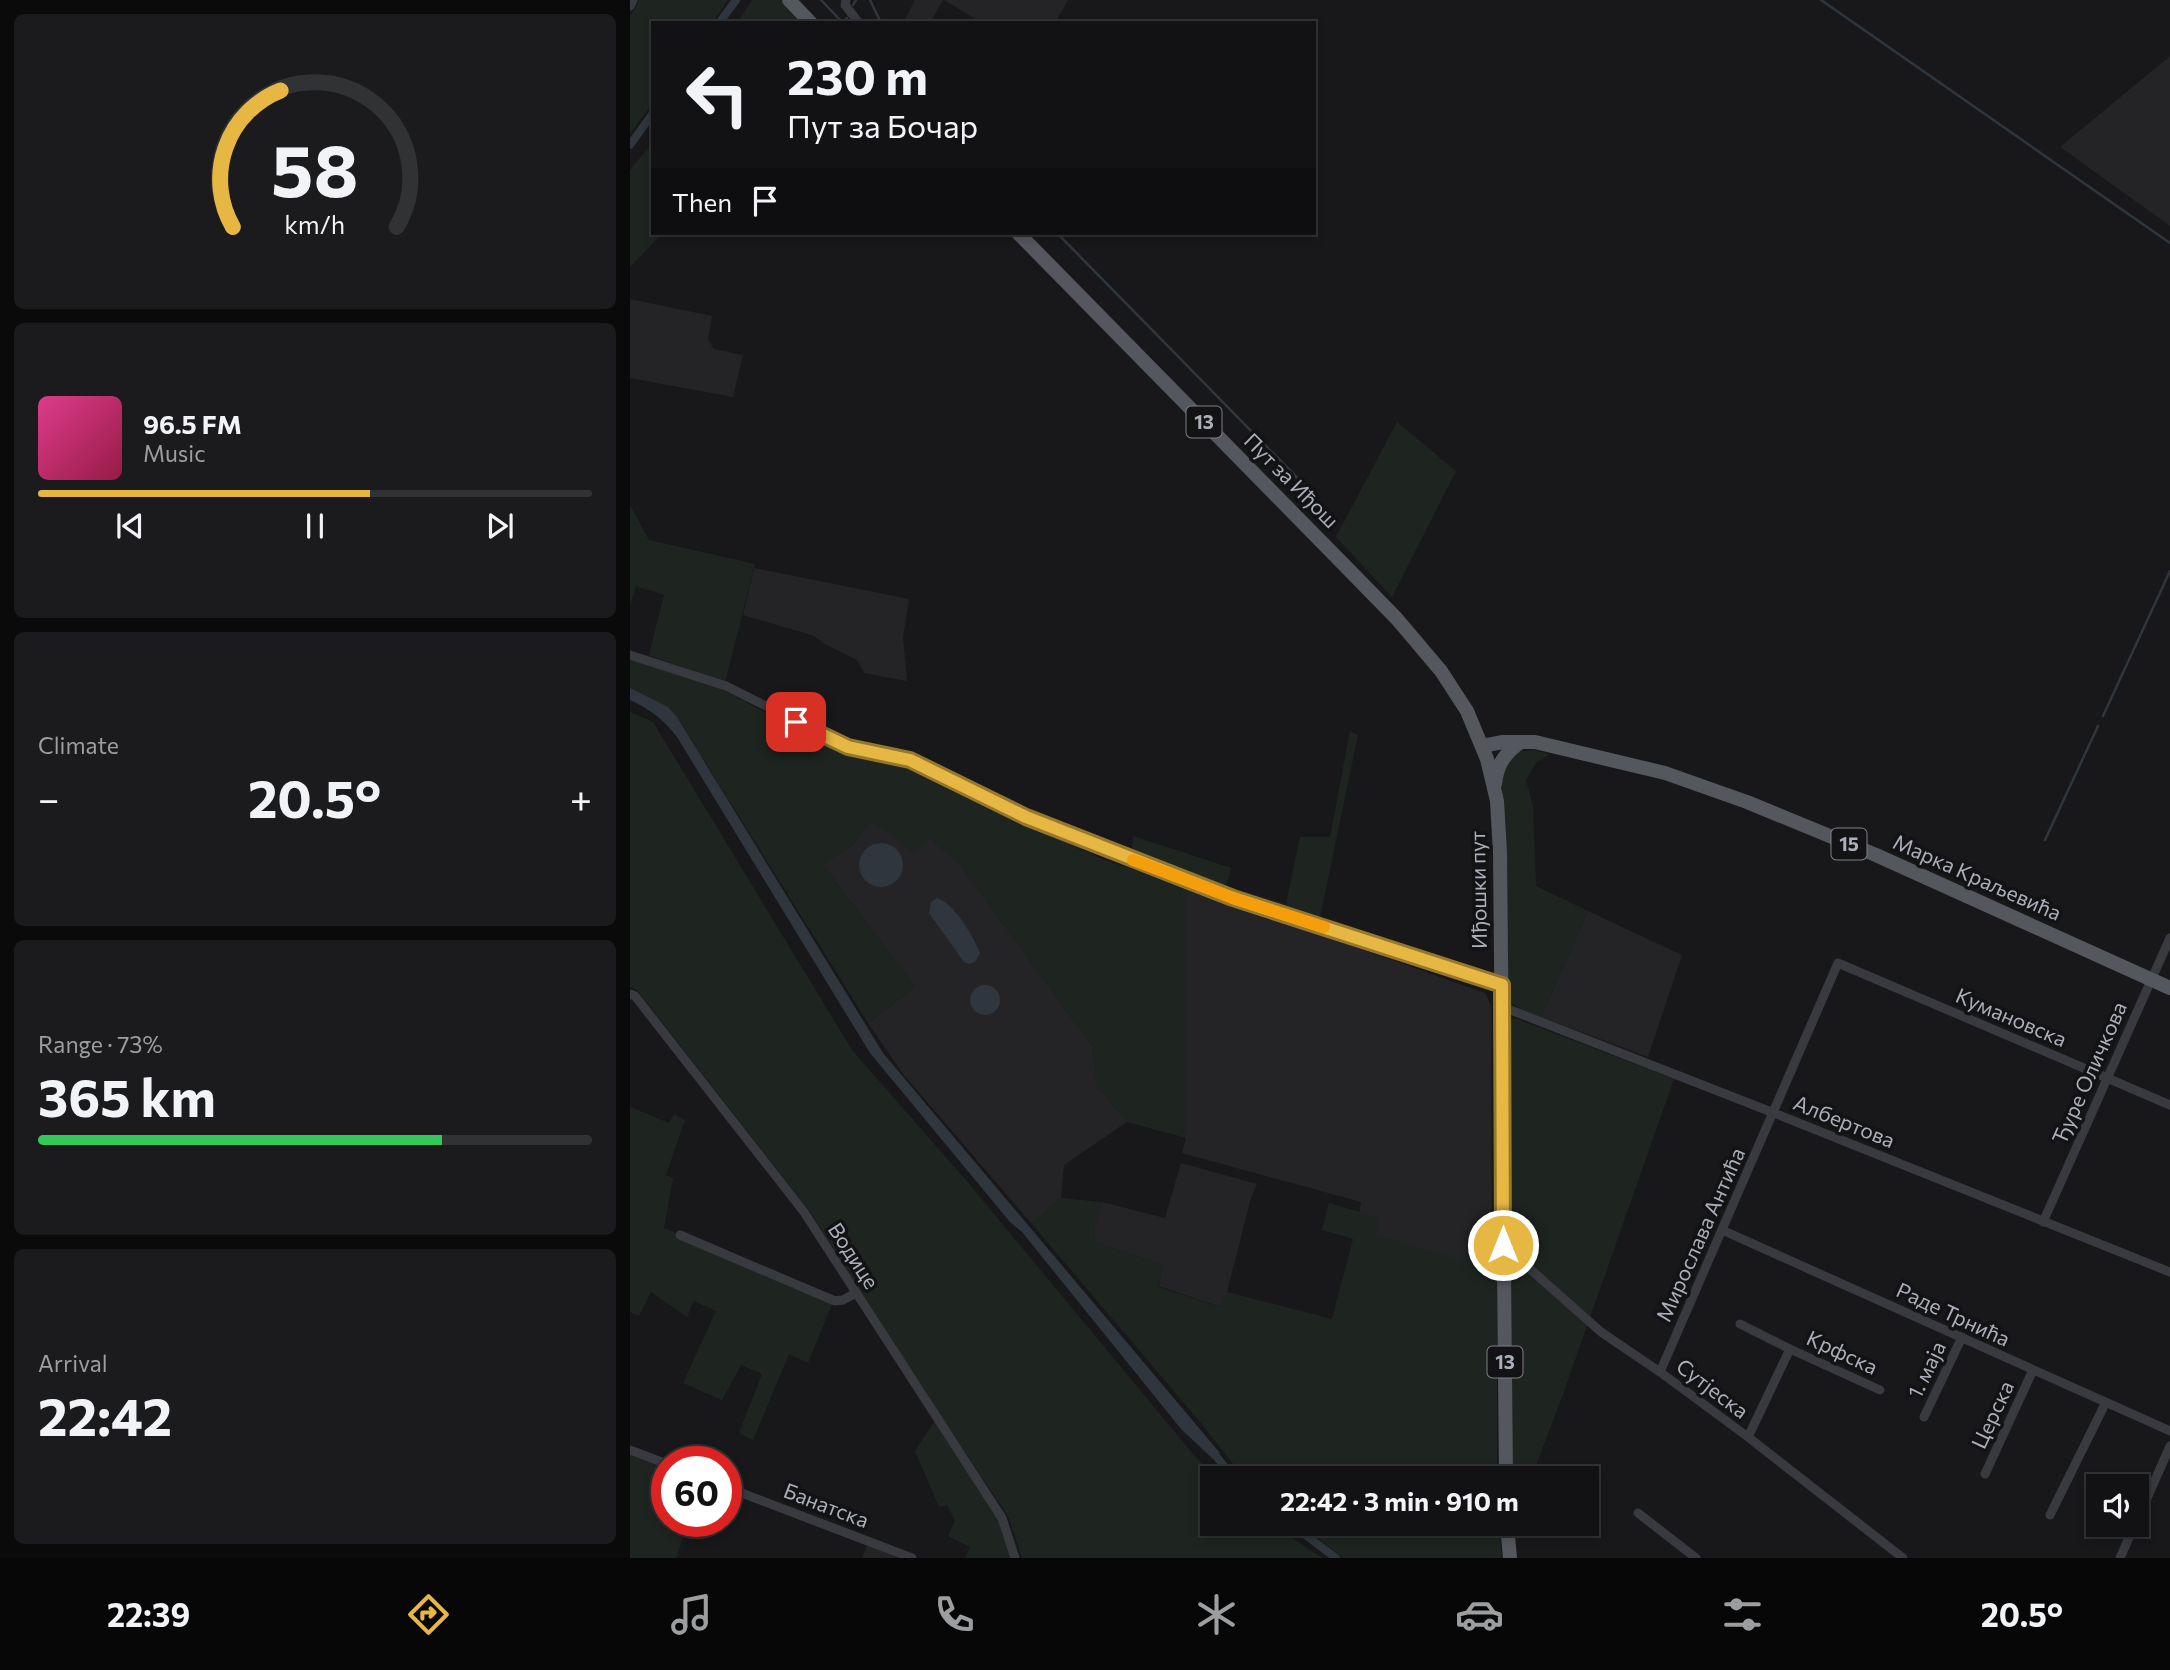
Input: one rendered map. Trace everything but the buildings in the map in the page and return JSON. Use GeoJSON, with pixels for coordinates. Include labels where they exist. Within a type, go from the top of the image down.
{"type":"FeatureCollection","features":[{"type":"Feature","properties":{"kind":"main road"},"geometry":{"type":"LineString","coordinates":[[789,0],[809,21]]}},
{"type":"Feature","properties":{"kind":"main road","name":"Пут за Иђош"},"geometry":{"type":"LineString","coordinates":[[1020,235],[1396,619],[1441,671],[1467,711],[1482,746]]}},
{"type":"Feature","properties":{"kind":"main road"},"geometry":{"type":"LineString","coordinates":[[1467,711],[1496,736],[1518,742],[1498,766],[1494,789]]}},
{"type":"Feature","properties":{"kind":"main road","name":"Марка Краљевића"},"geometry":{"type":"LineString","coordinates":[[1482,746],[1518,742],[1547,744],[1665,773],[1747,802],[1977,899],[2170,988]]}},
{"type":"Feature","properties":{"kind":"main road","name":"Иђошки пут"},"geometry":{"type":"LineString","coordinates":[[1482,746],[1494,789],[1500,853],[1503,1245]]}},
{"type":"Feature","properties":{"kind":"main road","name":"13"},"geometry":{"type":"LineString","coordinates":[[1503,1245],[1506,1466]]}},
{"type":"Feature","properties":{"kind":"main road"},"geometry":{"type":"LineString","coordinates":[[1508,1536],[1510,1558]]}},
{"type":"Feature","properties":{"kind":"street"},"geometry":{"type":"LineString","coordinates":[[630,6],[633,0]]}},
{"type":"Feature","properties":{"kind":"street"},"geometry":{"type":"LineString","coordinates":[[846,0],[845,5],[857,21]]}},
{"type":"Feature","properties":{"kind":"street"},"geometry":{"type":"LineString","coordinates":[[634,655],[726,686],[848,747],[910,760],[1026,817],[1233,898],[1502,985]]}},
{"type":"Feature","properties":{"kind":"street","name":"Ђуре Оличкова"},"geometry":{"type":"LineString","coordinates":[[2043,1222],[2170,939]]}},
{"type":"Feature","properties":{"kind":"street","name":"Кумановска"},"geometry":{"type":"LineString","coordinates":[[1838,963],[2170,1105]]}},
{"type":"Feature","properties":{"kind":"street","name":"Мирослава Антића"},"geometry":{"type":"LineString","coordinates":[[1660,1371],[1838,963]]}},
{"type":"Feature","properties":{"kind":"street","name":"Водице"},"geometry":{"type":"LineString","coordinates":[[630,994],[635,996],[804,1212],[1002,1518],[1015,1558]]}},
{"type":"Feature","properties":{"kind":"street","name":"Албертова"},"geometry":{"type":"LineString","coordinates":[[1503,1007],[2170,1272]]}},
{"type":"Feature","properties":{"kind":"street","name":"Раде Трнића"},"geometry":{"type":"LineString","coordinates":[[1722,1230],[2170,1431]]}},
{"type":"Feature","properties":{"kind":"street"},"geometry":{"type":"LineString","coordinates":[[680,1236],[835,1301],[856,1293]]}},
{"type":"Feature","properties":{"kind":"street","name":"Сутјеска"},"geometry":{"type":"LineString","coordinates":[[1503,1245],[1601,1332],[1660,1371],[1903,1558]]}},
{"type":"Feature","properties":{"kind":"street","name":"Крфска"},"geometry":{"type":"LineString","coordinates":[[1740,1324],[1880,1390]]}},
{"type":"Feature","properties":{"kind":"street","name":"1. маја"},"geometry":{"type":"LineString","coordinates":[[1924,1417],[1962,1337]]}},
{"type":"Feature","properties":{"kind":"street","name":"Крфска"},"geometry":{"type":"LineString","coordinates":[[1748,1437],[1790,1349]]}},
{"type":"Feature","properties":{"kind":"street","name":"Церска"},"geometry":{"type":"LineString","coordinates":[[1985,1474],[2033,1370]]}},
{"type":"Feature","properties":{"kind":"street"},"geometry":{"type":"LineString","coordinates":[[2050,1514],[2106,1402]]}},
{"type":"Feature","properties":{"kind":"street"},"geometry":{"type":"LineString","coordinates":[[2149,1493],[2170,1446]]}},
{"type":"Feature","properties":{"kind":"street"},"geometry":{"type":"LineString","coordinates":[[630,1450],[651,1458]]}},
{"type":"Feature","properties":{"kind":"street","name":"Банатска"},"geometry":{"type":"LineString","coordinates":[[742,1493],[912,1558]]}},
{"type":"Feature","properties":{"kind":"street"},"geometry":{"type":"LineString","coordinates":[[1639,1513],[1696,1558]]}},
{"type":"Feature","properties":{"kind":"street"},"geometry":{"type":"LineString","coordinates":[[2120,1558],[2129,1537]]}},
{"type":"Feature","properties":{"kind":"shaded area"},"geometry":{"type":"Polygon","coordinates":[[[639,0],[728,0],[713,21],[651,21],[651,106],[630,133],[630,17],[639,0]]]}},
{"type":"Feature","properties":{"kind":"shaded area"},"geometry":{"type":"Polygon","coordinates":[[[752,0],[780,0],[800,21],[738,21],[752,0]]]}},
{"type":"Feature","properties":{"kind":"shaded area"},"geometry":{"type":"Polygon","coordinates":[[[915,0],[943,0],[931,21],[904,21],[915,0]]]}},
{"type":"Feature","properties":{"kind":"shaded area"},"geometry":{"type":"Polygon","coordinates":[[[944,0],[1068,0],[1056,21],[979,21],[944,0]]]}},
{"type":"Feature","properties":{"kind":"shaded area"},"geometry":{"type":"Polygon","coordinates":[[[2170,56],[2170,226],[2060,147],[2170,56]]]}},
{"type":"Feature","properties":{"kind":"shaded area"},"geometry":{"type":"Polygon","coordinates":[[[651,144],[651,235],[661,235],[630,267],[630,170],[651,144]]]}},
{"type":"Feature","properties":{"kind":"shaded area"},"geometry":{"type":"Polygon","coordinates":[[[630,299],[712,316],[708,339],[714,349],[743,355],[733,397],[630,378],[630,299]]]}},
{"type":"Feature","properties":{"kind":"shaded area"},"geometry":{"type":"Polygon","coordinates":[[[1397,422],[1456,471],[1392,597],[1336,537],[1397,422]]]}},
{"type":"Feature","properties":{"kind":"shaded area"},"geometry":{"type":"Polygon","coordinates":[[[630,505],[649,540],[755,564],[725,682],[649,655],[664,595],[636,586],[630,606],[630,505]]]}},
{"type":"Feature","properties":{"kind":"shaded area"},"geometry":{"type":"Polygon","coordinates":[[[754,568],[909,599],[903,637],[907,681],[864,673],[857,660],[814,636],[743,615],[754,568]]]}},
{"type":"Feature","properties":{"kind":"shaded area"},"geometry":{"type":"Polygon","coordinates":[[[630,659],[716,686],[840,753],[902,764],[946,788],[1102,859],[1186,887],[1186,1138],[1127,1122],[1097,1086],[1093,1047],[962,867],[931,838],[914,853],[871,820],[852,845],[822,864],[915,987],[868,1023],[679,720],[668,707],[630,690],[630,659]]]}},
{"type":"Feature","properties":{"kind":"shaded area"},"geometry":{"type":"Polygon","coordinates":[[[630,688],[668,707],[677,717],[883,1053],[1220,1453],[1213,1459],[1181,1429],[1022,1232],[1010,1222],[870,1053],[677,737],[656,716],[630,700],[630,688]]]}},
{"type":"Feature","properties":{"kind":"shaded area"},"geometry":{"type":"Polygon","coordinates":[[[630,712],[653,722],[852,1050],[965,1179],[1205,1466],[1200,1466],[1200,1536],[1289,1536],[1322,1558],[1022,1558],[1008,1516],[928,1397],[811,1213],[637,990],[630,987],[630,712]]]}},
{"type":"Feature","properties":{"kind":"shaded area"},"geometry":{"type":"Polygon","coordinates":[[[1350,731],[1358,735],[1319,922],[1132,855],[1133,836],[1231,868],[1226,886],[1286,904],[1300,837],[1330,837],[1350,731]]]}},
{"type":"Feature","properties":{"kind":"shaded area"},"geometry":{"type":"Polygon","coordinates":[[[1533,750],[1549,754],[1537,762],[1526,780],[1533,806],[1536,886],[1588,911],[1541,1017],[1508,1001],[1501,775],[1507,756],[1533,750]]]}},
{"type":"Feature","properties":{"kind":"shaded area"},"geometry":{"type":"Polygon","coordinates":[[[871,820],[914,852],[931,838],[962,867],[1093,1047],[1097,1086],[1127,1122],[1064,1165],[1061,1198],[1032,1224],[903,1074],[868,1023],[915,987],[822,864],[852,845],[871,820]]]}},
{"type":"Feature","properties":{"kind":"shaded area"},"geometry":{"type":"Polygon","coordinates":[[[881,843],[896,850],[903,865],[896,880],[881,887],[866,880],[859,865],[866,850],[881,843]]]}},
{"type":"Feature","properties":{"kind":"shaded area"},"geometry":{"type":"Polygon","coordinates":[[[1186,887],[1485,993],[1491,1006],[1492,1231],[1495,1268],[1356,1233],[1361,1202],[1182,1153],[1186,1138],[1186,887]]]}},
{"type":"Feature","properties":{"kind":"shaded area"},"geometry":{"type":"Polygon","coordinates":[[[937,898],[950,906],[968,930],[980,953],[975,962],[964,962],[929,913],[931,902],[937,898]]]}},
{"type":"Feature","properties":{"kind":"shaded area"},"geometry":{"type":"Polygon","coordinates":[[[1588,911],[1682,955],[1648,1057],[1541,1017],[1588,911]]]}},
{"type":"Feature","properties":{"kind":"shaded area"},"geometry":{"type":"Polygon","coordinates":[[[985,985],[996,989],[1000,1000],[996,1011],[985,1015],[974,1011],[970,1000],[974,989],[985,985]]]}},
{"type":"Feature","properties":{"kind":"shaded area"},"geometry":{"type":"Polygon","coordinates":[[[1517,1019],[1674,1079],[1536,1466],[1510,1466],[1506,1026],[1509,1020],[1517,1019]]]}},
{"type":"Feature","properties":{"kind":"shaded area"},"geometry":{"type":"Polygon","coordinates":[[[630,1107],[669,1123],[674,1114],[685,1120],[666,1175],[673,1178],[664,1228],[830,1296],[839,1296],[832,1304],[808,1363],[789,1354],[753,1440],[739,1433],[762,1374],[741,1365],[722,1400],[683,1383],[716,1311],[694,1301],[687,1317],[651,1292],[639,1316],[630,1312],[630,1107]]]}},
{"type":"Feature","properties":{"kind":"shaded area"},"geometry":{"type":"Polygon","coordinates":[[[1181,1163],[1257,1184],[1227,1292],[1220,1307],[1159,1286],[1163,1265],[1094,1242],[1095,1223],[1102,1202],[1165,1218],[1181,1163]]]}},
{"type":"Feature","properties":{"kind":"shaded area"},"geometry":{"type":"Polygon","coordinates":[[[1061,1198],[1102,1202],[1095,1223],[1094,1242],[1163,1265],[1159,1287],[1219,1307],[1227,1292],[1332,1319],[1353,1239],[1322,1230],[1329,1203],[1379,1218],[1376,1235],[1487,1268],[1497,1277],[1497,1466],[1235,1466],[1032,1224],[1061,1198]]]}},
{"type":"Feature","properties":{"kind":"shaded area"},"geometry":{"type":"Polygon","coordinates":[[[936,1419],[999,1519],[1011,1558],[965,1558],[970,1547],[948,1536],[955,1521],[947,1505],[939,1507],[915,1451],[936,1419]]]}},
{"type":"Feature","properties":{"kind":"shaded area"},"geometry":{"type":"Polygon","coordinates":[[[630,1455],[651,1463],[651,1537],[683,1537],[676,1558],[630,1558],[630,1455]]]}},
{"type":"Feature","properties":{"kind":"shaded area"},"geometry":{"type":"Polygon","coordinates":[[[1315,1536],[1500,1536],[1502,1558],[1343,1558],[1315,1536]]]}},
{"type":"Feature","properties":{"kind":"shaded area"},"geometry":{"type":"Polygon","coordinates":[[[867,1545],[898,1558],[862,1558],[867,1545]]]}},
{"type":"Feature","properties":{"kind":"waterway"},"geometry":{"type":"LineString","coordinates":[[720,21],[736,0]]}},
{"type":"Feature","properties":{"kind":"waterway"},"geometry":{"type":"LineString","coordinates":[[821,0],[841,21]]}},
{"type":"Feature","properties":{"kind":"waterway"},"geometry":{"type":"LineString","coordinates":[[853,5],[856,0]]}},
{"type":"Feature","properties":{"kind":"waterway"},"geometry":{"type":"LineString","coordinates":[[870,0],[880,21]]}},
{"type":"Feature","properties":{"kind":"waterway"},"geometry":{"type":"LineString","coordinates":[[1821,0],[2170,243]]}},
{"type":"Feature","properties":{"kind":"waterway"},"geometry":{"type":"LineString","coordinates":[[843,21],[847,18]]}},
{"type":"Feature","properties":{"kind":"waterway"},"geometry":{"type":"LineString","coordinates":[[630,145],[651,116]]}},
{"type":"Feature","properties":{"kind":"waterway"},"geometry":{"type":"LineString","coordinates":[[1059,235],[1314,495]]}},
{"type":"Feature","properties":{"kind":"waterway"},"geometry":{"type":"LineString","coordinates":[[2103,716],[2170,571]]}},
{"type":"Feature","properties":{"kind":"waterway"},"geometry":{"type":"LineString","coordinates":[[2045,840],[2098,726]]}},
{"type":"Feature","properties":{"kind":"waterway"},"geometry":{"type":"LineString","coordinates":[[1210,1449],[1224,1466]]}},
{"type":"Feature","properties":{"kind":"waterway"},"geometry":{"type":"LineString","coordinates":[[1307,1536],[1336,1558]]}},
{"type":"Feature","properties":{"kind":"slow traffic"},"geometry":{"type":"LineString","coordinates":[[1133,860],[1233,898],[1324,927]]}},
{"type":"Feature","properties":{"kind":"route"},"geometry":{"type":"LineString","coordinates":[[796,722],[848,747],[910,760],[1026,817],[1233,898],[1502,985],[1503,1245]]}}]}
